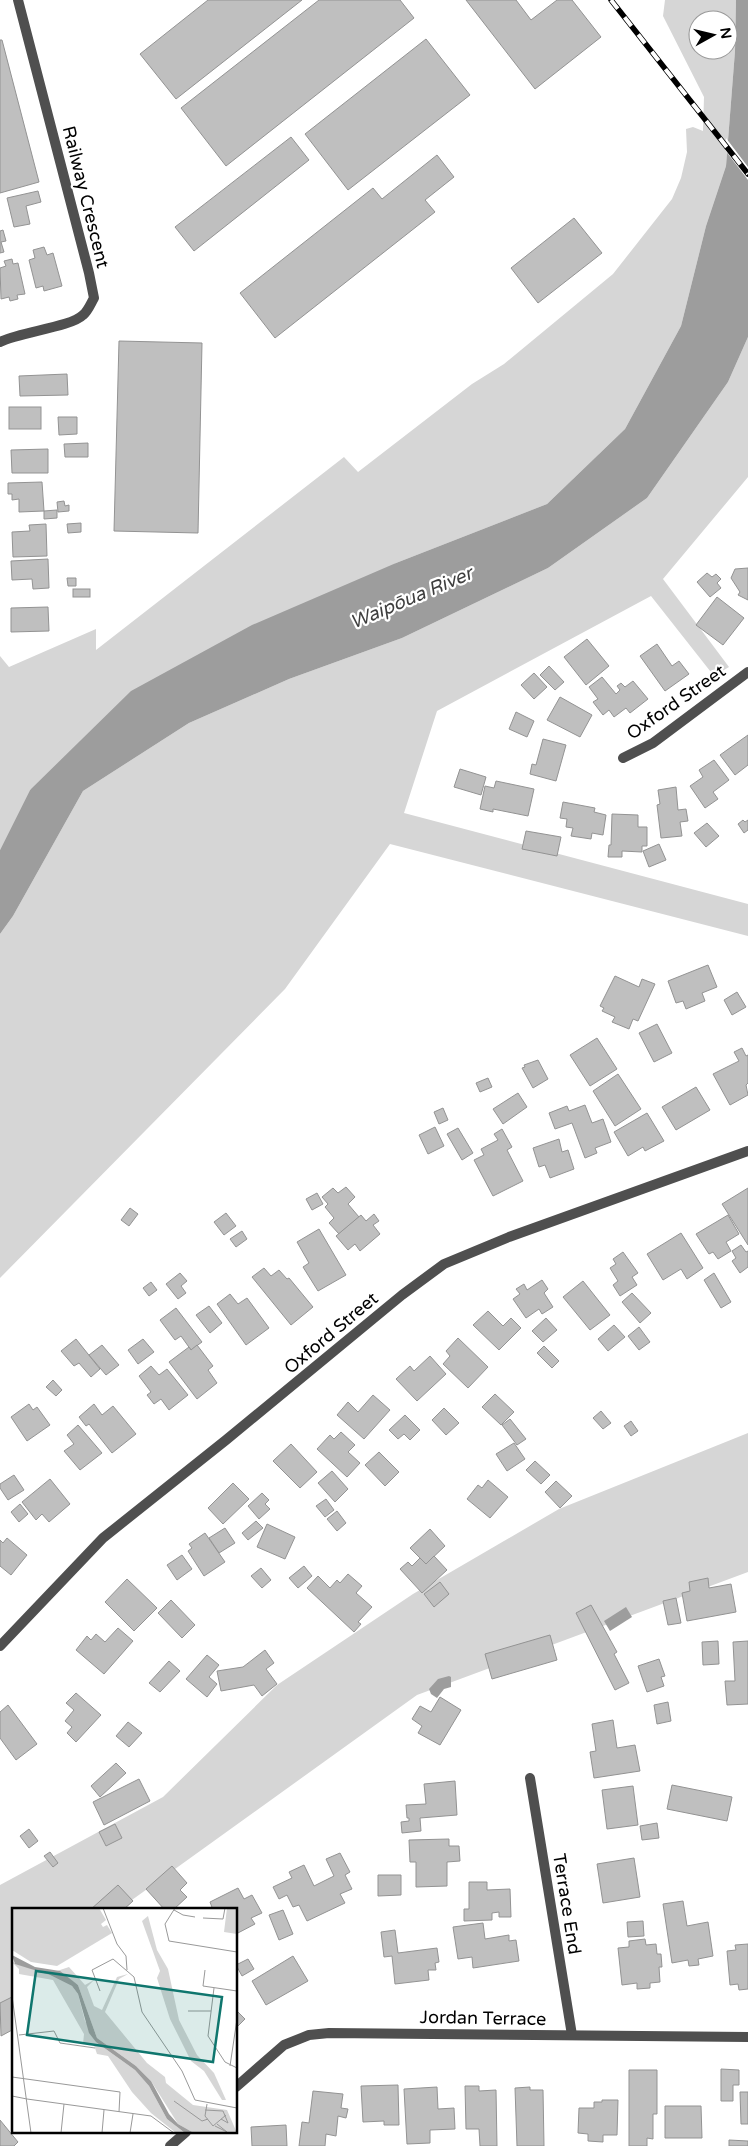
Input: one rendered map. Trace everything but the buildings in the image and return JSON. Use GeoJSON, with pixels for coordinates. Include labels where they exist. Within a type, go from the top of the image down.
{"type":"FeatureCollection","features":[{"type":"Feature","properties":{"kind":"street","name":"Railway Crescent"},"geometry":{"type":"LineString","coordinates":[[0,342],[11,336],[66,323],[83,315],[94,298],[90,273],[18,0]]}},
{"type":"Feature","properties":{"kind":"street","name":"Oxford Street"},"geometry":{"type":"LineString","coordinates":[[623,758],[653,743],[748,672]]}},
{"type":"Feature","properties":{"kind":"street","name":"Oxford Street"},"geometry":{"type":"LineString","coordinates":[[0,1646],[103,1538],[226,1440],[402,1295],[444,1264],[509,1236],[748,1151]]}},
{"type":"Feature","properties":{"kind":"street","name":"Terrace End"},"geometry":{"type":"LineString","coordinates":[[530,1778],[572,2035]]}},
{"type":"Feature","properties":{"kind":"street","name":"Jordan Terrace"},"geometry":{"type":"LineString","coordinates":[[238,2085],[284,2045],[310,2035],[338,2033],[748,2037]]}},
{"type":"Feature","properties":{"kind":"street"},"geometry":{"type":"LineString","coordinates":[[170,2146],[184,2134]]}},
{"type":"Feature","properties":{"kind":"shaded area"},"geometry":{"type":"Polygon","coordinates":[[[665,0],[736,0],[736,10],[688,10],[688,60],[734,60],[726,166],[706,226],[681,326],[625,429],[547,504],[396,563],[30,790],[0,850],[0,656],[9,667],[96,629],[96,650],[344,457],[358,472],[472,384],[504,364],[613,274],[672,199],[681,178],[687,152],[686,129],[693,127],[703,131],[704,97],[663,16],[665,0]]]}},
{"type":"Feature","properties":{"kind":"shaded area"},"geometry":{"type":"Polygon","coordinates":[[[748,337],[748,477],[663,579],[729,667],[714,676],[651,596],[437,711],[404,813],[748,904],[748,936],[390,844],[285,989],[0,1278],[0,934],[13,916],[83,791],[189,723],[289,679],[402,638],[548,568],[647,498],[728,382],[748,337]]]}},
{"type":"Feature","properties":{"kind":"shaded area"},"geometry":{"type":"Polygon","coordinates":[[[748,1433],[748,1572],[417,1695],[121,1908],[12,1908],[12,2005],[0,2019],[0,1885],[163,1797],[277,1685],[413,1594],[559,1509],[748,1433]]]}},
{"type":"Feature","properties":{"kind":"water","name":"Waipōua River"},"geometry":{"type":"Polygon","coordinates":[[[736,0],[748,0],[748,337],[728,382],[647,498],[548,568],[402,638],[289,679],[189,723],[83,791],[13,916],[0,934],[0,850],[30,790],[131,691],[252,625],[396,563],[547,504],[625,429],[681,326],[706,226],[726,166],[734,60],[738,60],[738,10],[736,10],[736,0]]]}},
{"type":"Feature","properties":{"kind":"water"},"geometry":{"type":"Polygon","coordinates":[[[626,1607],[632,1617],[610,1631],[604,1621],[626,1607]]]}},
{"type":"Feature","properties":{"kind":"water"},"geometry":{"type":"Polygon","coordinates":[[[451,1677],[451,1687],[444,1689],[437,1698],[431,1694],[429,1689],[438,1679],[451,1677]]]}},
{"type":"Feature","properties":{"kind":"pier"},"geometry":{"type":"Polygon","coordinates":[[[726,138],[748,167],[748,180],[725,150],[726,138]]]}},
{"type":"Feature","properties":{"kind":"railway"},"geometry":{"type":"LineString","coordinates":[[611,0],[748,174]]}}]}
